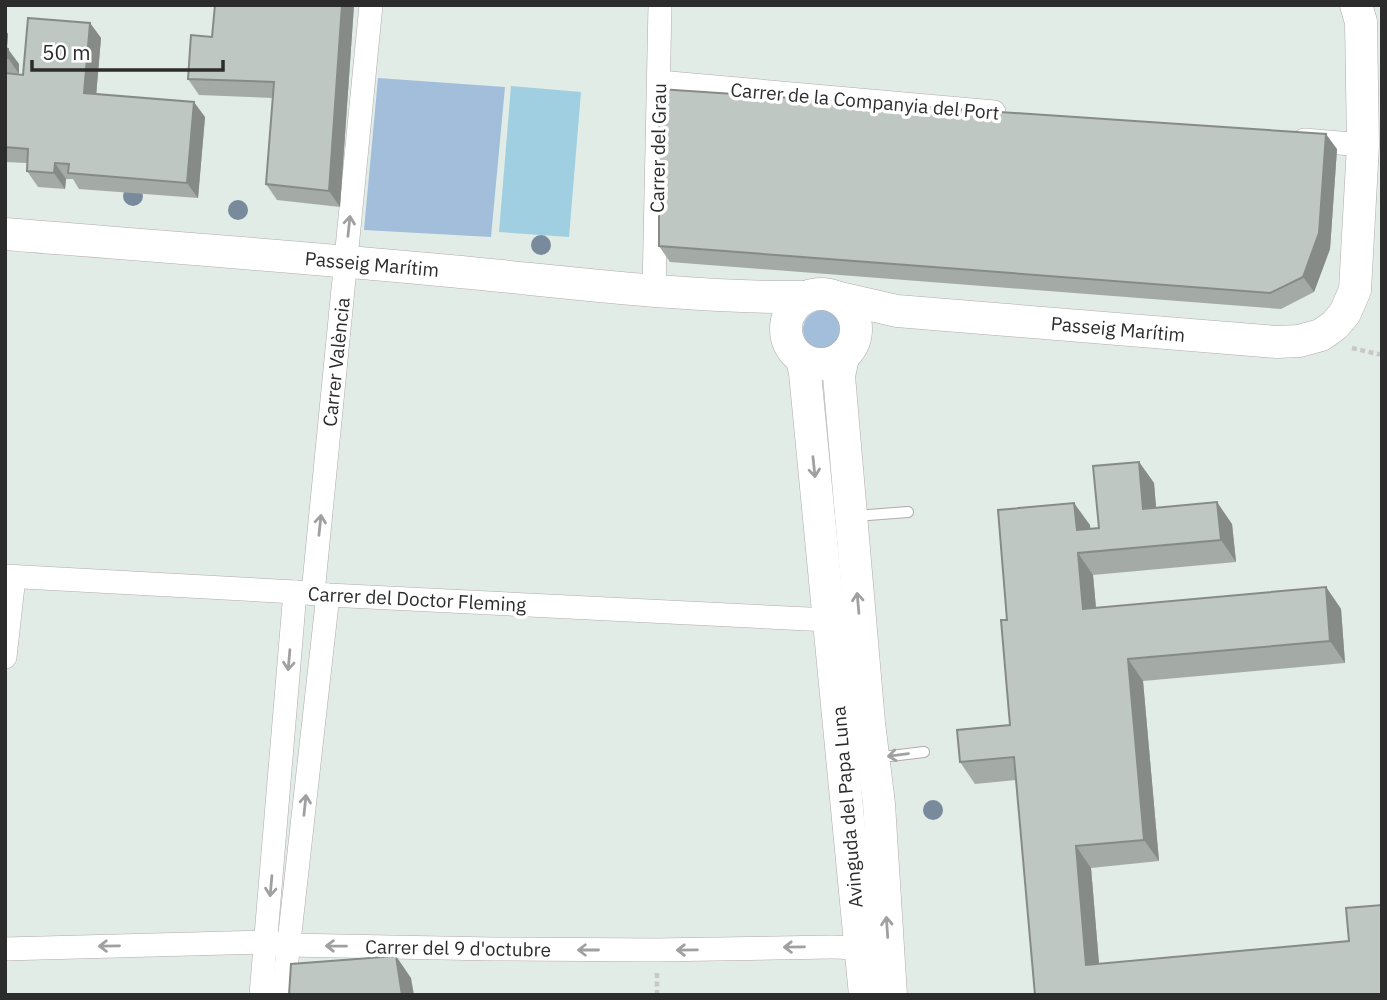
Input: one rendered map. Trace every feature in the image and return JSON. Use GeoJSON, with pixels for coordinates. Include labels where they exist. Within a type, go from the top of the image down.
{"type":"FeatureCollection","features":[{"type":"Feature","properties":{"kind":"street","name":"Carrer València"},"geometry":{"type":"LineString","coordinates":[[261,995],[312,593],[371,5]]}},
{"type":"Feature","properties":{"kind":"street","name":"Carrer del Grau"},"geometry":{"type":"LineString","coordinates":[[654,290],[660,5]]}},
{"type":"Feature","properties":{"kind":"street"},"geometry":{"type":"LineString","coordinates":[[1280,138],[1363,145],[1363,15]]}},
{"type":"Feature","properties":{"kind":"street","name":"Carrer de la Companyia del Port"},"geometry":{"type":"LineString","coordinates":[[659,82],[1018,114]]}},
{"type":"Feature","properties":{"kind":"street","name":"Passeig Marítim"},"geometry":{"type":"LineString","coordinates":[[836,297],[897,311],[1277,342],[1299,341],[1321,335],[1345,313],[1354,290],[1363,145]]}},
{"type":"Feature","properties":{"kind":"street","name":"Passeig Marítim"},"geometry":{"type":"LineString","coordinates":[[5,234],[346,261],[738,297],[805,297]]}},
{"type":"Feature","properties":{"kind":"street"},"geometry":{"type":"LineString","coordinates":[[849,346],[857,327],[855,317],[836,297],[826,293],[805,297],[789,313],[785,324],[794,348],[812,363],[823,365],[834,362],[849,346],[871,321],[897,311]]}},
{"type":"Feature","properties":{"kind":"street","name":"Passeig Marítim"},"geometry":{"type":"LineString","coordinates":[[738,297],[764,310],[794,348]]}},
{"type":"Feature","properties":{"kind":"street","name":"Avinguda del Papa Luna"},"geometry":{"type":"LineString","coordinates":[[849,346],[839,376],[850,516],[859,741],[861,952],[865,995]]}},
{"type":"Feature","properties":{"kind":"street","name":"Avinguda del Papa Luna"},"geometry":{"type":"LineString","coordinates":[[794,348],[805,373],[830,620],[874,802],[891,995]]}},
{"type":"Feature","properties":{"kind":"street"},"geometry":{"type":"LineString","coordinates":[[5,657],[10,576]]}},
{"type":"Feature","properties":{"kind":"street","name":"Carrer del Doctor Fleming"},"geometry":{"type":"LineString","coordinates":[[10,576],[830,620]]}},
{"type":"Feature","properties":{"kind":"street","name":"Carrer València"},"geometry":{"type":"LineString","coordinates":[[283,995],[289,945],[312,593]]}},
{"type":"Feature","properties":{"kind":"street","name":"Carrer del 9 d'octubre"},"geometry":{"type":"LineString","coordinates":[[5,948],[266,942],[289,945],[479,949],[849,947],[861,952]]}},
{"type":"Feature","properties":{"kind":"street"},"geometry":{"type":"LineString","coordinates":[[861,952],[875,966],[880,995]]}},
{"type":"Feature","properties":{"kind":"lane"},"geometry":{"type":"LineString","coordinates":[[850,516],[908,512]]}},
{"type":"Feature","properties":{"kind":"lane"},"geometry":{"type":"LineString","coordinates":[[859,741],[883,757],[924,752]]}},
{"type":"Feature","properties":{"kind":"shaded area"},"geometry":{"type":"Polygon","coordinates":[[[378,78],[505,87],[491,237],[364,230],[378,78]]]}},
{"type":"Feature","properties":{"kind":"shaded area"},"geometry":{"type":"Polygon","coordinates":[[[511,86],[581,92],[569,237],[499,232],[511,86]]]}},
{"type":"Feature","properties":{"kind":"shaded area"},"geometry":{"type":"Polygon","coordinates":[[[823,310],[837,316],[843,330],[837,344],[823,350],[809,344],[803,330],[809,316],[823,310]]]}},
{"type":"Feature","properties":{"kind":"building"},"geometry":{"type":"Polygon","coordinates":[[[215,5],[342,5],[329,191],[266,184],[274,82],[188,79],[191,35],[212,37],[215,5]]]}},
{"type":"Feature","properties":{"kind":"building"},"geometry":{"type":"Polygon","coordinates":[[[28,18],[90,23],[84,93],[194,102],[187,183],[68,173],[69,164],[55,163],[54,173],[27,171],[28,149],[5,147],[5,73],[23,75],[28,18]]]}},
{"type":"Feature","properties":{"kind":"building"},"geometry":{"type":"Polygon","coordinates":[[[659,89],[1326,134],[1319,233],[1303,277],[1270,293],[659,246],[659,89]]]}},
{"type":"Feature","properties":{"kind":"building"},"geometry":{"type":"Polygon","coordinates":[[[1139,462],[1143,509],[1217,502],[1221,540],[1078,553],[1083,609],[1326,587],[1330,641],[1128,659],[1144,840],[1076,846],[1086,965],[1349,941],[1346,908],[1382,905],[1382,995],[1035,995],[1014,757],[960,762],[957,730],[1010,725],[1001,620],[1007,620],[998,510],[1074,503],[1077,530],[1099,528],[1093,466],[1139,462]]]}},
{"type":"Feature","properties":{"kind":"building"},"geometry":{"type":"Polygon","coordinates":[[[396,956],[402,995],[289,995],[291,964],[396,956]]]}}]}
